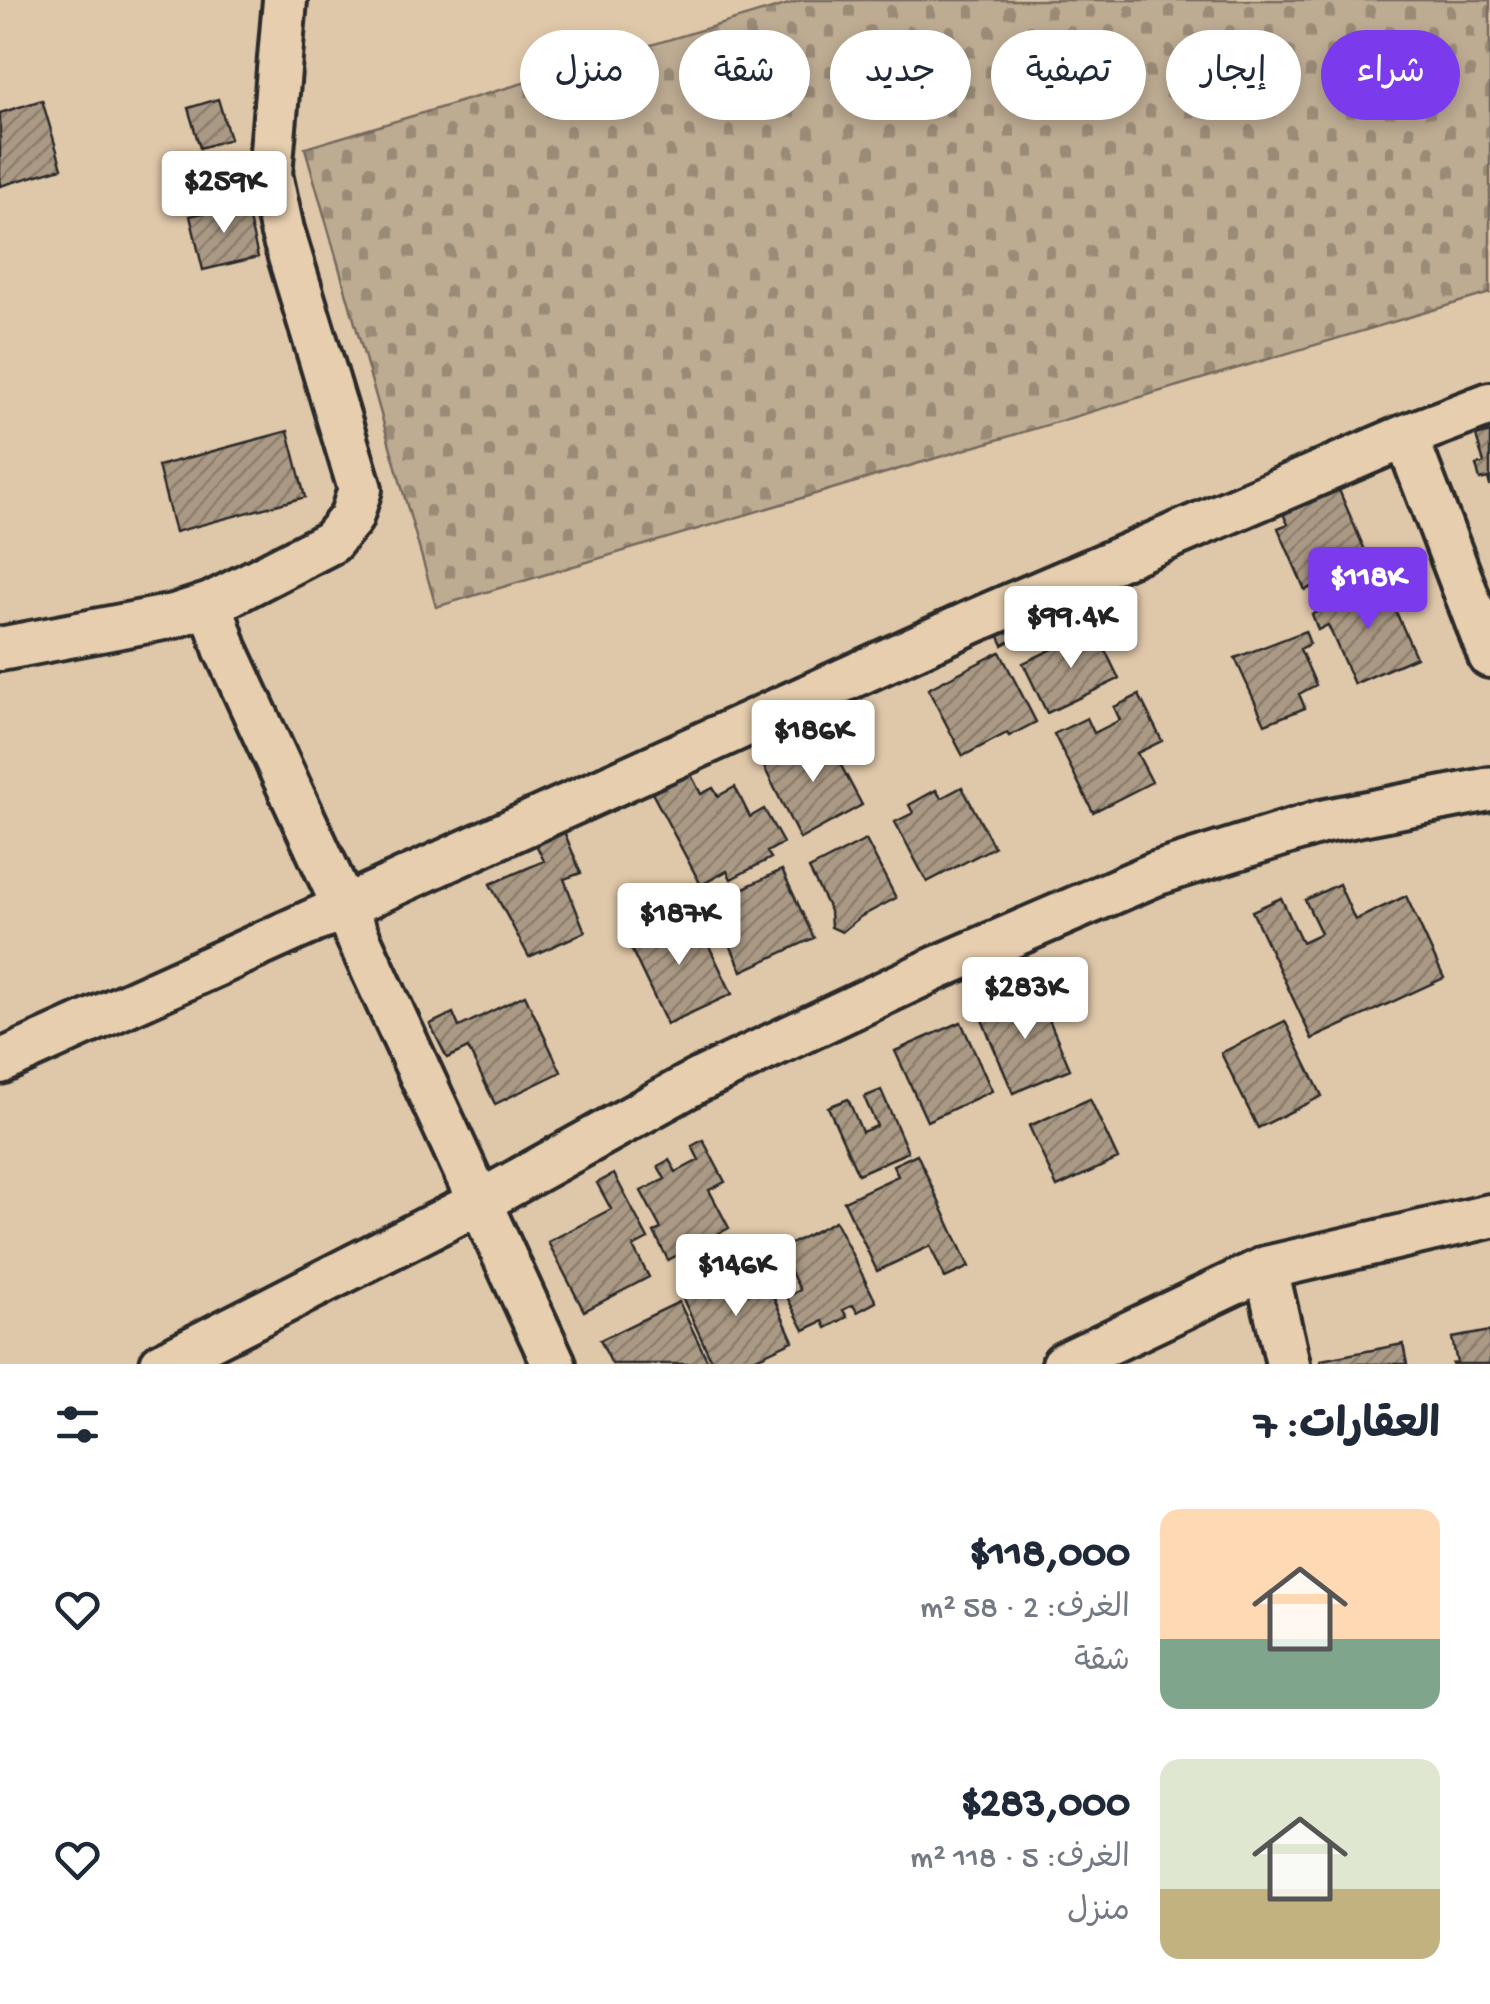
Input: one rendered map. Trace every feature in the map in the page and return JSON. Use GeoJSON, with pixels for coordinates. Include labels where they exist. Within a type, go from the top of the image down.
{"type":"FeatureCollection","features":[{"type":"Feature","properties":{"kind":"street"},"geometry":{"type":"LineString","coordinates":[[0,649],[174,616],[211,604],[331,542],[351,518],[360,489],[282,230],[270,174],[285,0]]}},
{"type":"Feature","properties":{"kind":"street"},"geometry":{"type":"LineString","coordinates":[[0,1062],[974,622],[1406,436],[1490,404]]}},
{"type":"Feature","properties":{"kind":"street"},"geometry":{"type":"LineString","coordinates":[[1406,436],[1490,656]]}},
{"type":"Feature","properties":{"kind":"street"},"geometry":{"type":"LineString","coordinates":[[211,604],[226,648],[554,1364]]}},
{"type":"Feature","properties":{"kind":"street"},"geometry":{"type":"LineString","coordinates":[[162,1364],[478,1204],[697,1081],[938,968],[1155,874],[1322,822],[1490,789]]}},
{"type":"Feature","properties":{"kind":"street"},"geometry":{"type":"LineString","coordinates":[[1064,1364],[1266,1268],[1490,1216]]}},
{"type":"Feature","properties":{"kind":"street"},"geometry":{"type":"LineString","coordinates":[[1266,1268],[1288,1364]]}},
{"type":"Feature","properties":{"kind":"green space"},"geometry":{"type":"Polygon","coordinates":[[[802,0],[1490,0],[1490,293],[436,607],[305,148],[520,84],[520,120],[659,120],[659,43],[679,37],[679,120],[810,120],[810,30],[701,30],[802,0]]]}},
{"type":"Feature","properties":{"kind":"building"},"geometry":{"type":"Polygon","coordinates":[[[218,99],[230,139],[200,148],[188,108],[218,99]]]}},
{"type":"Feature","properties":{"kind":"building"},"geometry":{"type":"Polygon","coordinates":[[[42,100],[62,168],[0,186],[0,113],[42,100]]]}},
{"type":"Feature","properties":{"kind":"building"},"geometry":{"type":"Polygon","coordinates":[[[245,203],[258,257],[203,270],[190,216],[245,203]]]}},
{"type":"Feature","properties":{"kind":"building"},"geometry":{"type":"Polygon","coordinates":[[[288,431],[305,497],[175,532],[158,466],[288,431]]]}},
{"type":"Feature","properties":{"kind":"building"},"geometry":{"type":"Polygon","coordinates":[[[1490,432],[1490,486],[1488,478],[1480,480],[1476,465],[1484,463],[1476,436],[1490,432]]]}},
{"type":"Feature","properties":{"kind":"building"},"geometry":{"type":"Polygon","coordinates":[[[1339,490],[1370,562],[1305,590],[1278,528],[1288,524],[1283,514],[1339,490]]]}},
{"type":"Feature","properties":{"kind":"building"},"geometry":{"type":"Polygon","coordinates":[[[1396,579],[1402,590],[1389,596],[1416,657],[1354,684],[1328,625],[1318,630],[1312,614],[1396,579]]]}},
{"type":"Feature","properties":{"kind":"building"},"geometry":{"type":"Polygon","coordinates":[[[1021,610],[1031,630],[1003,645],[993,624],[1021,610]]]}},
{"type":"Feature","properties":{"kind":"building"},"geometry":{"type":"Polygon","coordinates":[[[1095,629],[1119,679],[1047,713],[1023,663],[1095,629]]]}},
{"type":"Feature","properties":{"kind":"building"},"geometry":{"type":"Polygon","coordinates":[[[1305,631],[1310,644],[1300,649],[1316,685],[1299,694],[1305,708],[1265,724],[1235,658],[1305,631]]]}},
{"type":"Feature","properties":{"kind":"building"},"geometry":{"type":"Polygon","coordinates":[[[1000,652],[1036,722],[963,756],[928,689],[1000,652]]]}},
{"type":"Feature","properties":{"kind":"building"},"geometry":{"type":"Polygon","coordinates":[[[1139,695],[1162,741],[1137,753],[1152,782],[1093,812],[1054,734],[1087,718],[1094,733],[1120,720],[1114,707],[1139,695]]]}},
{"type":"Feature","properties":{"kind":"building"},"geometry":{"type":"Polygon","coordinates":[[[821,728],[862,805],[800,839],[764,767],[802,746],[798,739],[821,728]]]}},
{"type":"Feature","properties":{"kind":"building"},"geometry":{"type":"Polygon","coordinates":[[[688,769],[701,794],[713,788],[718,796],[735,787],[750,817],[764,809],[783,843],[767,852],[771,858],[731,879],[727,871],[701,885],[650,789],[688,769]]]}},
{"type":"Feature","properties":{"kind":"building"},"geometry":{"type":"Polygon","coordinates":[[[962,787],[994,847],[927,882],[895,822],[913,813],[909,805],[936,790],[941,798],[962,787]]]}},
{"type":"Feature","properties":{"kind":"building"},"geometry":{"type":"Polygon","coordinates":[[[561,824],[581,873],[564,879],[585,932],[529,957],[490,884],[544,861],[533,838],[561,824]]]}},
{"type":"Feature","properties":{"kind":"building"},"geometry":{"type":"Polygon","coordinates":[[[866,840],[896,898],[860,917],[842,932],[831,927],[830,911],[809,869],[866,840]]]}},
{"type":"Feature","properties":{"kind":"building"},"geometry":{"type":"Polygon","coordinates":[[[782,870],[814,938],[742,971],[711,903],[782,870]]]}},
{"type":"Feature","properties":{"kind":"building"},"geometry":{"type":"Polygon","coordinates":[[[1339,884],[1355,920],[1406,896],[1444,978],[1312,1039],[1252,911],[1281,898],[1302,942],[1321,933],[1305,900],[1339,884]]]}},
{"type":"Feature","properties":{"kind":"building"},"geometry":{"type":"Polygon","coordinates":[[[672,916],[679,930],[697,921],[732,994],[667,1024],[626,938],[672,916]]]}},
{"type":"Feature","properties":{"kind":"building"},"geometry":{"type":"Polygon","coordinates":[[[1037,991],[1070,1069],[1013,1093],[980,1015],[1037,991]]]}},
{"type":"Feature","properties":{"kind":"building"},"geometry":{"type":"Polygon","coordinates":[[[525,995],[561,1072],[495,1104],[468,1048],[447,1058],[430,1024],[453,1013],[459,1027],[525,995]]]}},
{"type":"Feature","properties":{"kind":"building"},"geometry":{"type":"Polygon","coordinates":[[[1285,1021],[1322,1096],[1258,1128],[1221,1053],[1285,1021]]]}},
{"type":"Feature","properties":{"kind":"building"},"geometry":{"type":"Polygon","coordinates":[[[961,1022],[992,1091],[927,1121],[895,1051],[961,1022]]]}},
{"type":"Feature","properties":{"kind":"building"},"geometry":{"type":"Polygon","coordinates":[[[881,1090],[908,1152],[858,1174],[828,1107],[848,1099],[862,1132],[877,1126],[864,1097],[881,1090]]]}},
{"type":"Feature","properties":{"kind":"building"},"geometry":{"type":"Polygon","coordinates":[[[1090,1099],[1118,1159],[1057,1187],[1029,1126],[1090,1099]]]}},
{"type":"Feature","properties":{"kind":"building"},"geometry":{"type":"Polygon","coordinates":[[[703,1140],[725,1182],[709,1190],[729,1228],[668,1260],[654,1232],[661,1229],[641,1191],[665,1179],[658,1166],[669,1160],[676,1172],[699,1160],[692,1146],[703,1140]]]}},
{"type":"Feature","properties":{"kind":"building"},"geometry":{"type":"Polygon","coordinates":[[[917,1154],[969,1267],[945,1278],[930,1246],[877,1271],[844,1201],[898,1176],[893,1165],[917,1154]]]}},
{"type":"Feature","properties":{"kind":"building"},"geometry":{"type":"Polygon","coordinates":[[[614,1174],[648,1239],[633,1247],[649,1277],[584,1311],[548,1242],[611,1209],[597,1183],[614,1174]]]}},
{"type":"Feature","properties":{"kind":"building"},"geometry":{"type":"Polygon","coordinates":[[[835,1221],[876,1302],[857,1312],[853,1305],[843,1310],[847,1317],[826,1328],[823,1321],[804,1330],[787,1297],[800,1290],[788,1266],[774,1273],[762,1249],[773,1243],[777,1251],[835,1221]]]}},
{"type":"Feature","properties":{"kind":"building"},"geometry":{"type":"Polygon","coordinates":[[[753,1259],[758,1271],[742,1279],[749,1294],[768,1285],[793,1341],[743,1364],[713,1364],[678,1288],[694,1282],[699,1293],[737,1276],[734,1268],[753,1259]]]}},
{"type":"Feature","properties":{"kind":"building"},"geometry":{"type":"Polygon","coordinates":[[[679,1302],[709,1364],[612,1364],[600,1340],[679,1302]]]}},
{"type":"Feature","properties":{"kind":"building"},"geometry":{"type":"Polygon","coordinates":[[[1490,1331],[1490,1364],[1451,1364],[1457,1363],[1452,1338],[1490,1331]]]}},
{"type":"Feature","properties":{"kind":"building"},"geometry":{"type":"Polygon","coordinates":[[[1403,1344],[1407,1364],[1321,1364],[1321,1360],[1403,1344]]]}}]}
